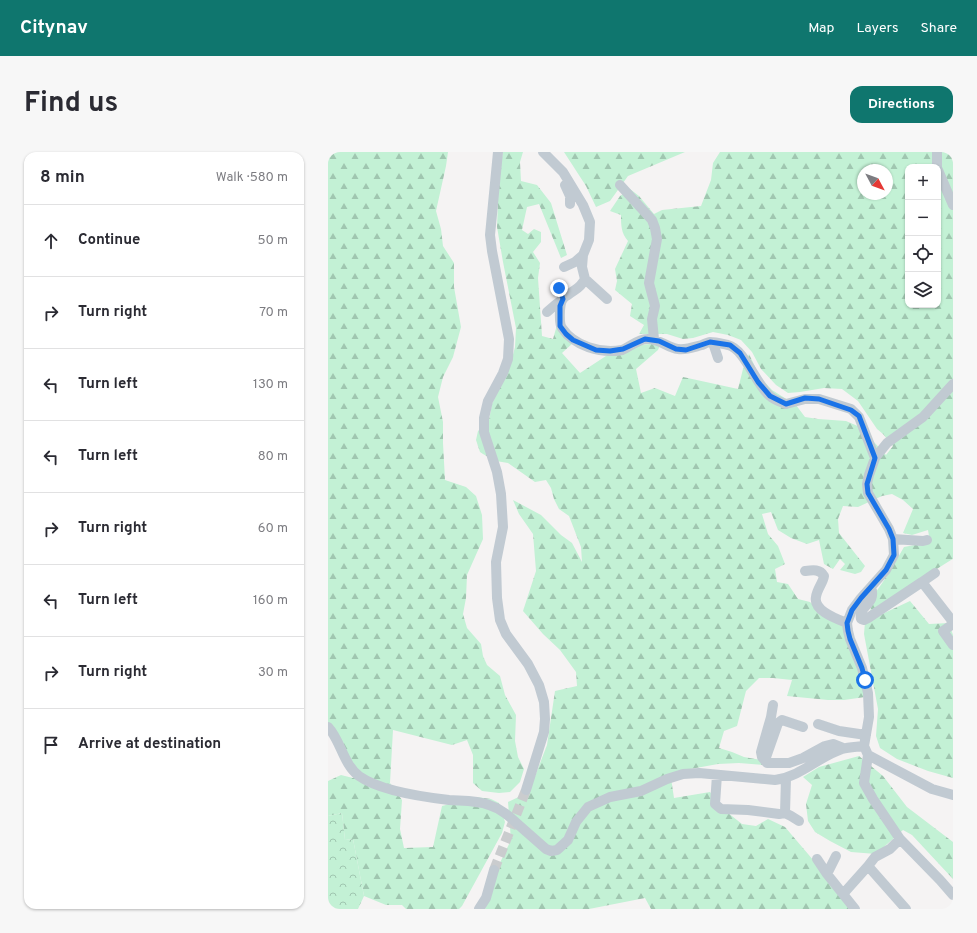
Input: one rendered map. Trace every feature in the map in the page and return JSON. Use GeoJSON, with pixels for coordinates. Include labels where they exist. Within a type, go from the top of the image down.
{"type":"FeatureCollection","features":[{"type":"Feature","properties":{"kind":"street"},"geometry":{"type":"LineString","coordinates":[[498,152],[490,235],[510,339],[508,359],[503,373],[488,402],[484,418],[484,432],[497,472],[501,494],[502,527],[496,562],[497,598],[500,620],[506,634],[528,664],[539,686],[544,702],[544,732],[526,790]]}},
{"type":"Feature","properties":{"kind":"street"},"geometry":{"type":"LineString","coordinates":[[543,152],[563,172],[583,205],[590,222],[589,240],[583,255],[582,267],[585,280],[607,299]]}},
{"type":"Feature","properties":{"kind":"street"},"geometry":{"type":"LineString","coordinates":[[937,152],[937,164]]}},
{"type":"Feature","properties":{"kind":"street"},"geometry":{"type":"LineString","coordinates":[[563,172],[563,181],[570,196],[570,204]]}},
{"type":"Feature","properties":{"kind":"street"},"geometry":{"type":"LineString","coordinates":[[941,177],[953,205]]}},
{"type":"Feature","properties":{"kind":"street"},"geometry":{"type":"LineString","coordinates":[[620,185],[652,220],[655,228],[657,239],[649,283],[655,306],[652,319],[654,339]]}},
{"type":"Feature","properties":{"kind":"street"},"geometry":{"type":"LineString","coordinates":[[564,267],[575,262],[583,255]]}},
{"type":"Feature","properties":{"kind":"street"},"geometry":{"type":"LineString","coordinates":[[585,280],[582,285],[560,306],[560,326],[573,340],[596,350],[610,351],[623,349],[645,339],[654,339],[676,349],[686,350],[710,342],[730,345],[740,353],[758,382],[770,396],[786,404],[805,398],[819,399],[851,410],[859,416],[875,458]]}},
{"type":"Feature","properties":{"kind":"street"},"geometry":{"type":"LineString","coordinates":[[559,288],[569,298]]}},
{"type":"Feature","properties":{"kind":"street"},"geometry":{"type":"LineString","coordinates":[[547,312],[554,306],[569,298]]}},
{"type":"Feature","properties":{"kind":"street"},"geometry":{"type":"LineString","coordinates":[[713,342],[718,358]]}},
{"type":"Feature","properties":{"kind":"street"},"geometry":{"type":"LineString","coordinates":[[953,384],[923,417],[887,443],[875,458],[867,484],[868,493],[889,529],[893,539],[894,555],[886,570],[852,610],[847,623],[850,639],[862,668],[868,693],[869,717],[866,735],[864,783],[873,799],[900,838],[953,895]]}},
{"type":"Feature","properties":{"kind":"street"},"geometry":{"type":"LineString","coordinates":[[893,539],[927,540]]}},
{"type":"Feature","properties":{"kind":"street"},"geometry":{"type":"LineString","coordinates":[[805,571],[818,571],[824,576],[816,598],[816,602],[820,609],[832,617],[847,623]]}},
{"type":"Feature","properties":{"kind":"street"},"geometry":{"type":"LineString","coordinates":[[871,587],[873,593],[872,597],[860,615],[861,619],[864,620],[935,573]]}},
{"type":"Feature","properties":{"kind":"street"},"geometry":{"type":"LineString","coordinates":[[922,582],[953,623],[943,632],[953,645]]}},
{"type":"Feature","properties":{"kind":"street"},"geometry":{"type":"LineString","coordinates":[[773,706],[761,752],[767,763],[789,763],[803,758],[825,746],[833,744],[843,748],[866,751],[932,789],[953,795]]}},
{"type":"Feature","properties":{"kind":"street"},"geometry":{"type":"LineString","coordinates":[[765,760],[778,723],[782,720],[803,727]]}},
{"type":"Feature","properties":{"kind":"street"},"geometry":{"type":"LineString","coordinates":[[818,724],[839,731],[866,735]]}},
{"type":"Feature","properties":{"kind":"street"},"geometry":{"type":"LineString","coordinates":[[328,727],[335,736],[348,764],[357,774],[368,782],[410,794],[476,802],[488,805],[502,811],[546,849],[551,851],[557,850],[568,840],[576,822],[588,807],[610,797],[641,791],[667,779],[684,774],[700,773],[775,780],[786,778],[804,770],[843,748]]}},
{"type":"Feature","properties":{"kind":"street"},"geometry":{"type":"LineString","coordinates":[[717,775],[715,804],[721,809],[748,810],[779,814],[784,813],[799,821]]}},
{"type":"Feature","properties":{"kind":"street"},"geometry":{"type":"LineString","coordinates":[[784,813],[786,778]]}},
{"type":"Feature","properties":{"kind":"street"},"geometry":{"type":"LineString","coordinates":[[843,894],[875,857],[890,849],[900,838]]}},
{"type":"Feature","properties":{"kind":"street"},"geometry":{"type":"LineString","coordinates":[[827,874],[836,856]]}},
{"type":"Feature","properties":{"kind":"street"},"geometry":{"type":"LineString","coordinates":[[817,859],[827,874],[856,909]]}},
{"type":"Feature","properties":{"kind":"street"},"geometry":{"type":"LineString","coordinates":[[868,866],[906,909]]}},
{"type":"Feature","properties":{"kind":"street"},"geometry":{"type":"LineString","coordinates":[[479,909],[486,898],[494,870]]}},
{"type":"Feature","properties":{"kind":"green space"},"geometry":{"type":"Polygon","coordinates":[[[328,152],[448,152],[436,211],[441,229],[443,246],[454,263],[454,287],[461,327],[453,357],[443,377],[438,397],[443,422],[445,480],[466,487],[476,496],[482,515],[483,539],[467,575],[466,598],[463,614],[467,628],[481,644],[483,656],[487,665],[500,676],[505,695],[516,715],[515,741],[518,757],[524,769],[520,782],[510,792],[499,793],[482,791],[473,783],[473,755],[467,740],[452,745],[393,730],[390,783],[402,800],[400,829],[404,848],[433,847],[442,806],[477,797],[491,799],[499,803],[505,822],[502,833],[459,909],[406,909],[402,905],[386,905],[364,896],[353,839],[345,840],[342,813],[328,816],[328,781],[341,775],[353,778],[359,772],[328,726],[328,152]]]}},
{"type":"Feature","properties":{"kind":"green space"},"geometry":{"type":"Polygon","coordinates":[[[503,152],[523,152],[520,162],[521,181],[537,185],[551,203],[567,255],[561,258],[539,204],[527,207],[522,230],[528,234],[534,229],[541,232],[541,242],[533,252],[540,263],[538,278],[542,336],[553,339],[557,325],[573,343],[562,353],[580,373],[609,354],[636,345],[651,344],[660,345],[658,350],[636,369],[641,393],[655,388],[675,396],[683,377],[738,389],[743,369],[749,354],[760,377],[772,390],[796,405],[805,417],[846,421],[860,427],[886,455],[893,446],[877,429],[858,401],[842,389],[824,388],[788,393],[776,385],[761,369],[752,352],[741,340],[728,335],[713,332],[693,338],[683,339],[667,334],[639,334],[644,325],[630,316],[632,304],[615,290],[617,281],[615,269],[628,241],[621,226],[621,215],[610,211],[620,196],[630,189],[639,196],[654,214],[662,210],[701,206],[711,180],[713,163],[720,152],[953,152],[953,559],[870,611],[876,592],[904,547],[930,542],[928,530],[912,535],[903,533],[913,509],[903,500],[892,494],[882,496],[858,507],[843,506],[838,519],[839,533],[865,566],[861,572],[855,574],[840,570],[845,564],[840,559],[833,569],[824,564],[819,540],[807,544],[791,538],[778,530],[771,512],[762,514],[768,534],[778,546],[785,564],[775,569],[777,582],[788,584],[798,599],[810,602],[827,618],[852,627],[865,697],[844,700],[828,700],[787,696],[792,680],[759,678],[746,691],[737,726],[724,731],[719,748],[744,757],[778,763],[764,765],[739,763],[718,764],[685,770],[671,778],[674,798],[710,792],[723,809],[742,824],[756,826],[768,819],[785,827],[814,861],[849,909],[651,909],[645,898],[589,909],[485,909],[496,871],[511,840],[508,802],[529,792],[547,745],[555,691],[577,686],[576,672],[560,650],[543,634],[523,611],[536,571],[533,534],[519,514],[513,500],[541,515],[561,535],[572,543],[582,562],[581,547],[569,516],[559,509],[551,488],[546,480],[535,482],[508,463],[496,461],[483,454],[480,452],[476,440],[478,431],[489,420],[492,404],[510,366],[515,347],[516,328],[497,227],[499,174],[503,152]]]}},
{"type":"Feature","properties":{"kind":"green space"},"geometry":{"type":"Polygon","coordinates":[[[564,152],[685,152],[628,176],[610,201],[596,207],[586,186],[564,152]]]}},
{"type":"Feature","properties":{"kind":"green space"},"geometry":{"type":"Polygon","coordinates":[[[910,601],[929,624],[949,623],[953,635],[953,778],[928,771],[897,759],[880,748],[876,736],[878,709],[864,634],[865,622],[910,601]]]}},
{"type":"Feature","properties":{"kind":"green space"},"geometry":{"type":"Polygon","coordinates":[[[859,756],[883,776],[907,807],[953,842],[953,879],[912,835],[903,830],[876,854],[851,852],[815,832],[808,821],[806,804],[812,785],[803,777],[819,767],[859,756]]]}},
{"type":"Feature","properties":{"kind":"green space"},"geometry":{"type":"Polygon","coordinates":[[[342,813],[345,840],[353,839],[364,896],[358,909],[328,909],[328,816],[342,813]]]}},
{"type":"Feature","properties":{"kind":"tunnel"},"geometry":{"type":"LineString","coordinates":[[494,870],[526,790]]}},
{"type":"Feature","properties":{"kind":"route"},"geometry":{"type":"LineString","coordinates":[[559,288],[563,299],[560,306],[560,326],[566,334],[582,345],[596,350],[610,351],[623,349],[645,339],[654,339],[676,349],[686,350],[710,342],[730,345],[740,353],[758,382],[770,396],[786,404],[805,398],[819,399],[851,410],[859,416],[875,458],[867,484],[868,493],[889,529],[893,539],[894,555],[886,570],[852,610],[847,623],[850,639],[862,668],[865,680]]}}]}
